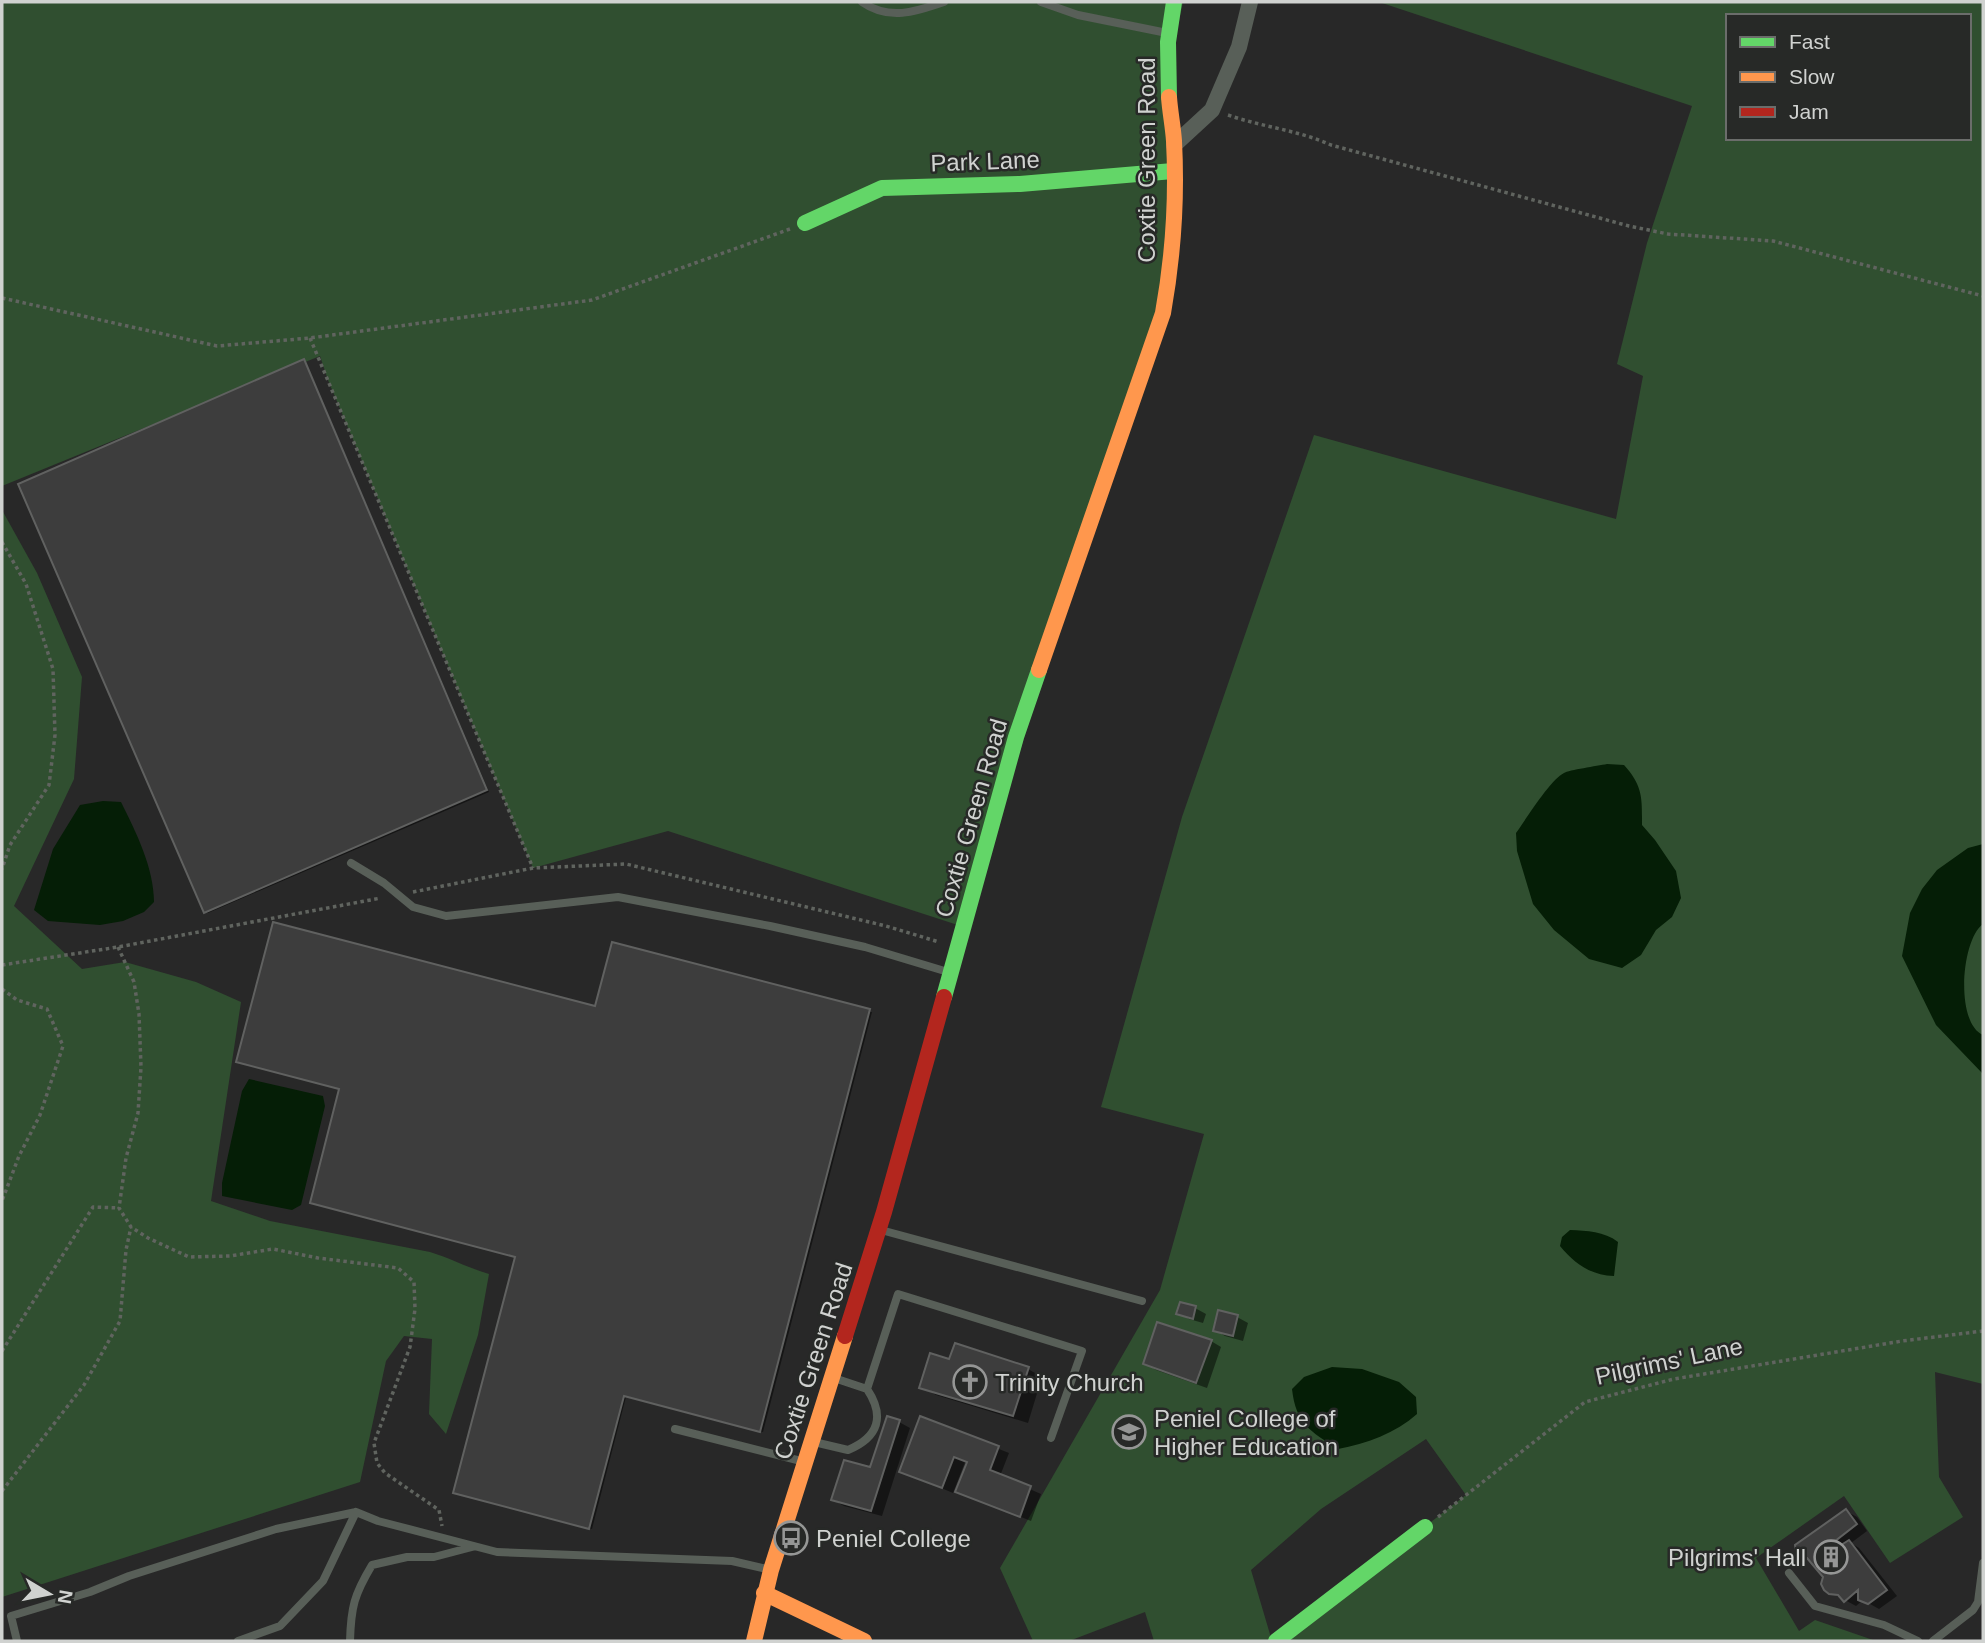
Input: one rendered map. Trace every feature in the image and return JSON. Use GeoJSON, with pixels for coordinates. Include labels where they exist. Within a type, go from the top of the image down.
{"type":"FeatureCollection","features":[{"type":"Feature","properties":{"kind":"street","name":"Coxtie Green Road"},"geometry":{"type":"LineString","coordinates":[[754,1641],[764,1593],[878,1230],[1016,737],[1163,313],[1173,244],[1174,145],[1168,33],[1174,2]]}},
{"type":"Feature","properties":{"kind":"street"},"geometry":{"type":"LineString","coordinates":[[1174,145],[1212,110],[1238,47],[1250,2]]}},
{"type":"Feature","properties":{"kind":"street","name":"Park Lane"},"geometry":{"type":"LineString","coordinates":[[805,223],[882,188],[1020,184],[1173,171]]}},
{"type":"Feature","properties":{"kind":"street"},"geometry":{"type":"LineString","coordinates":[[1276,1641],[1425,1527]]}},
{"type":"Feature","properties":{"kind":"street"},"geometry":{"type":"LineString","coordinates":[[764,1593],[864,1641]]}},
{"type":"Feature","properties":{"kind":"lane"},"geometry":{"type":"LineString","coordinates":[[862,2],[889,13],[904,14],[944,2]]}},
{"type":"Feature","properties":{"kind":"lane"},"geometry":{"type":"LineString","coordinates":[[1041,2],[1078,15],[1168,33]]}},
{"type":"Feature","properties":{"kind":"lane"},"geometry":{"type":"LineString","coordinates":[[351,863],[384,883],[413,907],[446,916],[618,897],[852,944],[951,973]]}},
{"type":"Feature","properties":{"kind":"lane"},"geometry":{"type":"LineString","coordinates":[[878,1230],[1142,1301]]}},
{"type":"Feature","properties":{"kind":"lane"},"geometry":{"type":"LineString","coordinates":[[867,1389],[898,1294],[1082,1350],[1051,1438]]}},
{"type":"Feature","properties":{"kind":"lane"},"geometry":{"type":"LineString","coordinates":[[811,1441],[848,1450],[869,1438],[875,1428],[878,1412],[867,1389],[831,1378]]}},
{"type":"Feature","properties":{"kind":"lane"},"geometry":{"type":"LineString","coordinates":[[675,1429],[805,1462]]}},
{"type":"Feature","properties":{"kind":"lane"},"geometry":{"type":"LineString","coordinates":[[238,1641],[280,1626],[323,1581],[356,1512]]}},
{"type":"Feature","properties":{"kind":"lane"},"geometry":{"type":"LineString","coordinates":[[17,1641],[11,1616],[90,1592],[129,1576],[276,1528],[356,1512],[378,1521],[474,1547],[509,1553],[732,1561],[771,1570]]}},
{"type":"Feature","properties":{"kind":"lane"},"geometry":{"type":"LineString","coordinates":[[350,1641],[351,1617],[357,1590],[372,1565],[407,1557],[434,1557],[474,1547]]}},
{"type":"Feature","properties":{"kind":"lane"},"geometry":{"type":"LineString","coordinates":[[1933,1641],[1973,1610],[1978,1602],[1983,1563]]}},
{"type":"Feature","properties":{"kind":"lane"},"geometry":{"type":"LineString","coordinates":[[1788,1573],[1815,1606],[1884,1625],[1915,1641]]}},
{"type":"Feature","properties":{"kind":"path"},"geometry":{"type":"LineString","coordinates":[[1212,110],[1629,226],[1668,234],[1773,242],[1983,296]]}},
{"type":"Feature","properties":{"kind":"path"},"geometry":{"type":"LineString","coordinates":[[2,298],[217,346],[310,338],[592,300],[805,223]]}},
{"type":"Feature","properties":{"kind":"path"},"geometry":{"type":"LineString","coordinates":[[310,338],[533,868]]}},
{"type":"Feature","properties":{"kind":"path"},"geometry":{"type":"LineString","coordinates":[[2,542],[26,584],[53,669],[55,735],[49,785],[10,845],[2,869]]}},
{"type":"Feature","properties":{"kind":"path"},"geometry":{"type":"LineString","coordinates":[[118,947],[134,982],[139,1014],[141,1067],[138,1113],[126,1158],[119,1208],[131,1227],[189,1257],[230,1256],[273,1249],[318,1258],[398,1268],[414,1282],[415,1309],[410,1347],[374,1443],[377,1463],[385,1473],[439,1510],[443,1538]]}},
{"type":"Feature","properties":{"kind":"path"},"geometry":{"type":"LineString","coordinates":[[2,989],[17,1000],[47,1009],[63,1046],[40,1115],[19,1156],[2,1201]]}},
{"type":"Feature","properties":{"kind":"path"},"geometry":{"type":"LineString","coordinates":[[2,1351],[93,1208],[119,1208]]}},
{"type":"Feature","properties":{"kind":"path"},"geometry":{"type":"LineString","coordinates":[[2,1491],[85,1385],[120,1321],[126,1250],[131,1227]]}},
{"type":"Feature","properties":{"kind":"path","name":"Pilgrims' Lane"},"geometry":{"type":"LineString","coordinates":[[1425,1527],[1585,1402],[1674,1379],[1902,1340],[1983,1331]]}},
{"type":"Feature","properties":{"kind":"shaded area"},"geometry":{"type":"Polygon","coordinates":[[[2,2],[1183,2],[1176,36],[1169,282],[964,927],[668,831],[533,868],[320,356],[2,486],[2,2]]]}},
{"type":"Feature","properties":{"kind":"shaded area"},"geometry":{"type":"Polygon","coordinates":[[[1379,2],[1983,2],[1983,1384],[1935,1372],[1939,1477],[1963,1517],[1890,1563],[1844,1496],[1756,1558],[1799,1631],[1815,1620],[1876,1641],[1276,1641],[1466,1495],[1426,1439],[1321,1509],[1251,1570],[1272,1641],[1154,1641],[1145,1612],[1069,1641],[1033,1641],[1000,1568],[1160,1290],[1204,1134],[1101,1107],[1182,817],[1314,435],[1616,519],[1643,376],[1617,364],[1647,243],[1692,106],[1379,2]]]}},
{"type":"Feature","properties":{"kind":"shaded area"},"geometry":{"type":"Polygon","coordinates":[[[2,510],[37,573],[82,677],[74,779],[14,906],[82,969],[125,962],[196,982],[241,1002],[211,1201],[270,1221],[430,1252],[489,1274],[478,1335],[446,1434],[429,1414],[432,1339],[404,1336],[386,1361],[360,1482],[2,1597],[2,510]]]}},
{"type":"Feature","properties":{"kind":"shaded area"},"geometry":{"type":"Polygon","coordinates":[[[1607,764],[1624,765],[1635,779],[1641,800],[1642,825],[1676,871],[1681,898],[1672,917],[1656,930],[1641,955],[1622,968],[1589,959],[1554,930],[1533,904],[1517,851],[1516,833],[1559,777],[1571,771],[1607,764]]]}},
{"type":"Feature","properties":{"kind":"shaded area"},"geometry":{"type":"Polygon","coordinates":[[[103,801],[121,802],[148,863],[154,902],[144,912],[123,921],[100,925],[48,921],[34,910],[53,849],[80,805],[103,801]]]}},
{"type":"Feature","properties":{"kind":"shaded area"},"geometry":{"type":"Polygon","coordinates":[[[1983,844],[1983,924],[1970,946],[1964,981],[1968,1015],[1974,1027],[1983,1035],[1983,1074],[1936,1025],[1902,956],[1910,913],[1922,889],[1937,870],[1968,848],[1983,844]]]}},
{"type":"Feature","properties":{"kind":"shaded area"},"geometry":{"type":"Polygon","coordinates":[[[249,1079],[323,1096],[325,1106],[301,1205],[292,1210],[222,1196],[222,1183],[242,1091],[249,1079]]]}},
{"type":"Feature","properties":{"kind":"shaded area"},"geometry":{"type":"Polygon","coordinates":[[[1570,1230],[1601,1234],[1618,1242],[1614,1276],[1590,1271],[1577,1263],[1560,1246],[1562,1237],[1570,1230]]]}},
{"type":"Feature","properties":{"kind":"shaded area"},"geometry":{"type":"Polygon","coordinates":[[[1332,1367],[1362,1369],[1399,1382],[1416,1397],[1417,1414],[1380,1437],[1338,1449],[1301,1419],[1292,1389],[1304,1377],[1332,1367]]]}},
{"type":"Feature","properties":{"kind":"building"},"geometry":{"type":"Polygon","coordinates":[[[304,359],[487,790],[204,913],[18,484],[304,359]]]}},
{"type":"Feature","properties":{"kind":"building"},"geometry":{"type":"Polygon","coordinates":[[[273,922],[595,1006],[612,942],[870,1009],[760,1432],[624,1396],[589,1529],[453,1493],[515,1257],[310,1203],[339,1089],[236,1062],[273,922]]]}},
{"type":"Feature","properties":{"kind":"building"},"geometry":{"type":"Polygon","coordinates":[[[1180,1302],[1196,1306],[1193,1319],[1176,1314],[1180,1302]]]}},
{"type":"Feature","properties":{"kind":"building"},"geometry":{"type":"Polygon","coordinates":[[[1218,1310],[1238,1315],[1233,1336],[1213,1331],[1218,1310]]]}},
{"type":"Feature","properties":{"kind":"building"},"geometry":{"type":"Polygon","coordinates":[[[1157,1322],[1212,1340],[1196,1383],[1143,1364],[1157,1322]]]}},
{"type":"Feature","properties":{"kind":"building"},"geometry":{"type":"Polygon","coordinates":[[[955,1343],[1029,1367],[1013,1416],[919,1388],[930,1353],[949,1359],[955,1343]]]}},
{"type":"Feature","properties":{"kind":"building"},"geometry":{"type":"Polygon","coordinates":[[[887,1416],[900,1420],[871,1511],[831,1500],[844,1460],[870,1467],[887,1416]]]}},
{"type":"Feature","properties":{"kind":"building"},"geometry":{"type":"Polygon","coordinates":[[[920,1416],[999,1446],[990,1470],[1031,1486],[1020,1517],[955,1492],[967,1462],[954,1457],[942,1488],[899,1472],[920,1416]]]}},
{"type":"Feature","properties":{"kind":"building","name":"Pilgrims' Hall"},"geometry":{"type":"Polygon","coordinates":[[[1846,1509],[1857,1524],[1834,1542],[1838,1547],[1849,1540],[1887,1590],[1868,1604],[1858,1600],[1858,1590],[1844,1602],[1838,1595],[1829,1594],[1821,1584],[1823,1577],[1807,1558],[1799,1556],[1796,1551],[1795,1545],[1846,1509]]]}},
{"type":"Feature","properties":{"kind":"traffic: fast"},"geometry":{"type":"LineString","coordinates":[[1169,97],[1168,42],[1174,2]]}},
{"type":"Feature","properties":{"kind":"traffic: fast"},"geometry":{"type":"LineString","coordinates":[[805,223],[882,188],[1020,184],[1173,171]]}},
{"type":"Feature","properties":{"kind":"traffic: fast"},"geometry":{"type":"LineString","coordinates":[[944,997],[1016,737],[1039,670]]}},
{"type":"Feature","properties":{"kind":"traffic: fast"},"geometry":{"type":"LineString","coordinates":[[1276,1641],[1425,1527]]}},
{"type":"Feature","properties":{"kind":"traffic: slow"},"geometry":{"type":"LineString","coordinates":[[1039,670],[1163,313],[1172,249],[1174,206],[1175,162],[1169,97]]}},
{"type":"Feature","properties":{"kind":"traffic: slow"},"geometry":{"type":"LineString","coordinates":[[754,1641],[771,1570],[845,1336]]}},
{"type":"Feature","properties":{"kind":"traffic: slow"},"geometry":{"type":"LineString","coordinates":[[764,1593],[864,1641]]}},
{"type":"Feature","properties":{"kind":"traffic: jam"},"geometry":{"type":"LineString","coordinates":[[845,1336],[884,1212],[944,997]]}},
{"type":"Feature","properties":{"kind":"place","name":"Trinity Church"},"geometry":{"type":"Point","coordinates":[970,1382]}},
{"type":"Feature","properties":{"kind":"place","name":"Peniel College of Higher Education"},"geometry":{"type":"Point","coordinates":[1129,1432]}},
{"type":"Feature","properties":{"kind":"place","name":"Peniel College"},"geometry":{"type":"Point","coordinates":[791,1538]}},
{"type":"Feature","properties":{"kind":"place","name":"Pilgrims' Hall"},"geometry":{"type":"Point","coordinates":[1831,1557]}}]}
